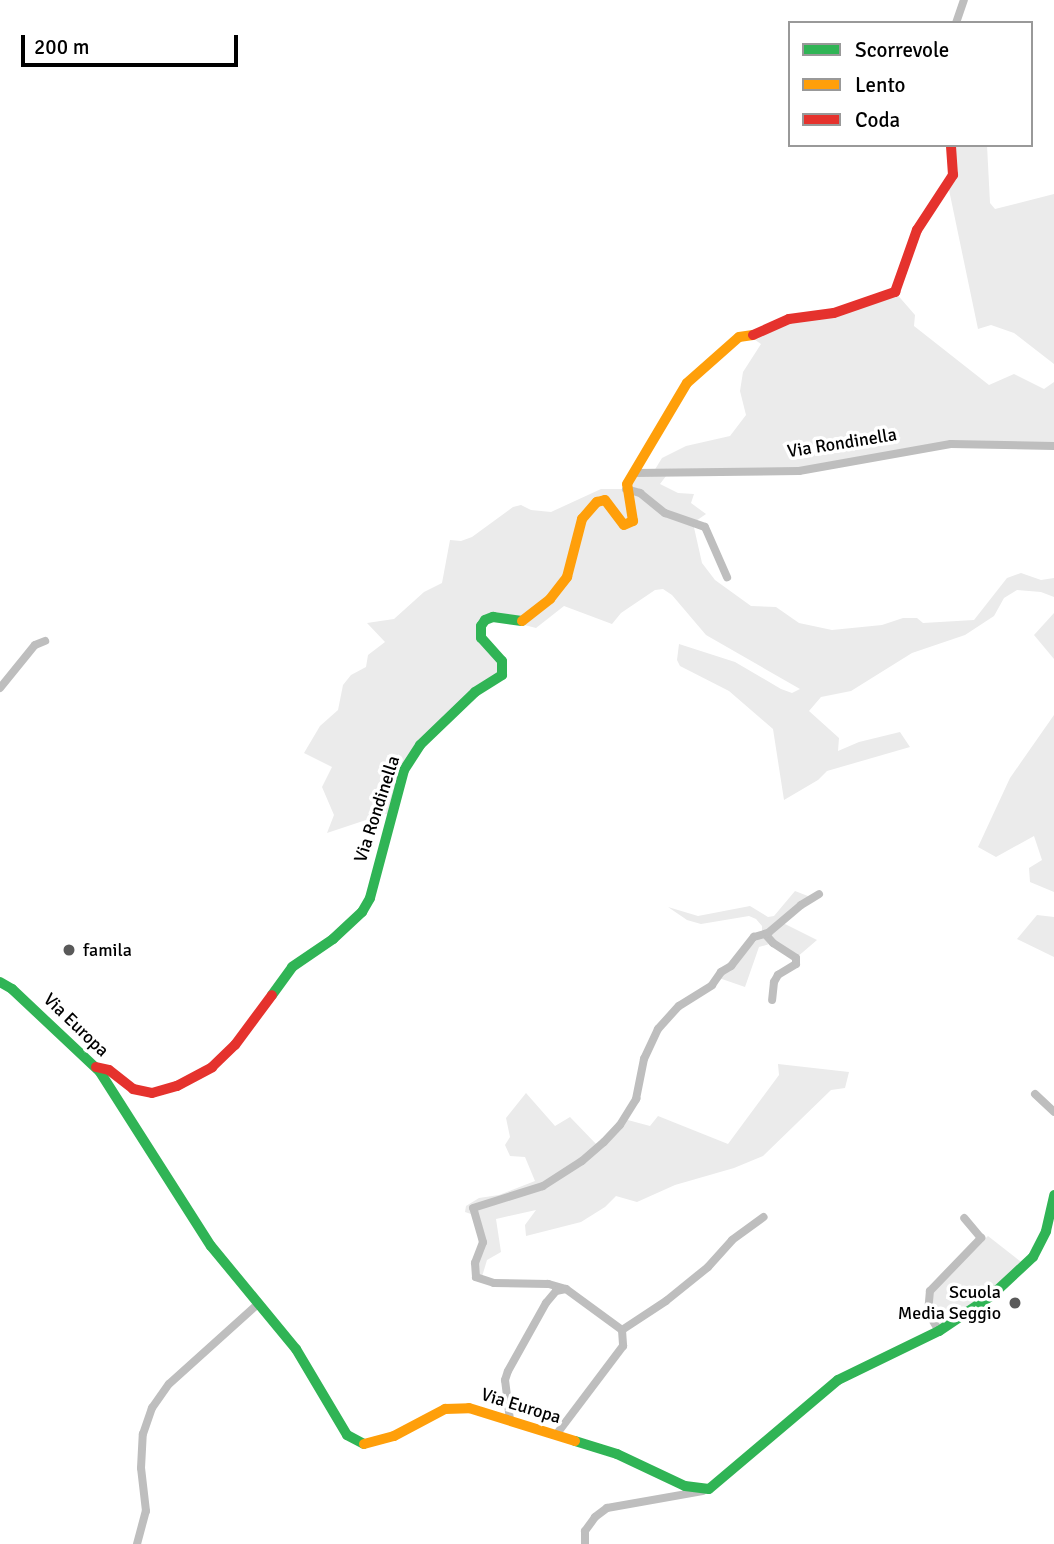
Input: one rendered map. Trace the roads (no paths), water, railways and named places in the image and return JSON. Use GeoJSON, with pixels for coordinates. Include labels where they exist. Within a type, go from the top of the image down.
{"type":"FeatureCollection","features":[{"type":"Feature","properties":{"kind":"street"},"geometry":{"type":"LineString","coordinates":[[957,21],[964,0]]}},
{"type":"Feature","properties":{"kind":"street"},"geometry":{"type":"LineString","coordinates":[[727,577],[705,527],[665,513],[640,493],[626,489],[634,473],[687,383],[739,337],[751,337],[766,327],[789,319],[834,313],[895,292],[917,230],[953,176],[951,147]]}},
{"type":"Feature","properties":{"kind":"street","name":"Via Rondinella"},"geometry":{"type":"LineString","coordinates":[[634,473],[799,471],[951,443],[1054,446]]}},
{"type":"Feature","properties":{"kind":"street","name":"Via Rondinella"},"geometry":{"type":"LineString","coordinates":[[96,1068],[109,1070],[134,1089],[152,1093],[177,1086],[212,1067],[235,1045],[292,967],[333,939],[362,912],[370,898],[404,770],[411,758],[420,745],[475,692],[502,675],[505,669],[502,661],[481,638],[481,626],[493,617],[522,622],[550,598],[566,577],[582,519],[597,502],[605,500],[624,524],[633,521],[634,513],[626,489]]}},
{"type":"Feature","properties":{"kind":"street"},"geometry":{"type":"LineString","coordinates":[[0,688],[35,645],[45,642]]}},
{"type":"Feature","properties":{"kind":"street"},"geometry":{"type":"LineString","coordinates":[[622,1330],[566,1289],[548,1284],[494,1283],[476,1277],[475,1263],[483,1242],[473,1208],[543,1186],[582,1161],[604,1142],[620,1125],[636,1099],[644,1059],[658,1029],[679,1006],[731,967],[754,937],[765,934],[819,894]]}},
{"type":"Feature","properties":{"kind":"street"},"geometry":{"type":"LineString","coordinates":[[765,934],[773,943],[796,958],[796,964],[778,975],[774,982],[772,1000]]}},
{"type":"Feature","properties":{"kind":"street","name":"Via Europa"},"geometry":{"type":"LineString","coordinates":[[0,982],[12,989],[96,1068],[211,1246],[296,1349],[347,1435],[355,1442],[374,1443],[394,1436],[429,1416],[457,1408],[510,1420],[617,1454],[685,1486],[709,1489]]}},
{"type":"Feature","properties":{"kind":"street"},"geometry":{"type":"LineString","coordinates":[[1035,1094],[1054,1112]]}},
{"type":"Feature","properties":{"kind":"street"},"geometry":{"type":"LineString","coordinates":[[585,1544],[585,1531],[595,1517],[607,1508],[709,1489],[838,1380],[939,1331],[991,1296],[1033,1257],[1046,1231],[1054,1195]]}},
{"type":"Feature","properties":{"kind":"street"},"geometry":{"type":"LineString","coordinates":[[622,1330],[666,1301],[708,1267],[732,1240],[764,1216]]}},
{"type":"Feature","properties":{"kind":"street"},"geometry":{"type":"LineString","coordinates":[[939,1331],[928,1312],[930,1291],[981,1238],[964,1218]]}},
{"type":"Feature","properties":{"kind":"street"},"geometry":{"type":"LineString","coordinates":[[510,1420],[505,1380],[546,1303],[555,1291],[566,1289]]}},
{"type":"Feature","properties":{"kind":"street"},"geometry":{"type":"LineString","coordinates":[[137,1544],[146,1511],[141,1468],[143,1434],[152,1408],[169,1384],[258,1304]]}},
{"type":"Feature","properties":{"kind":"street"},"geometry":{"type":"LineString","coordinates":[[556,1435],[619,1354],[622,1330]]}},
{"type":"Feature","properties":{"kind":"place","name":"famila"},"geometry":{"type":"Point","coordinates":[69,950]}},
{"type":"Feature","properties":{"kind":"place","name":"Scuola Media Seggio"},"geometry":{"type":"Point","coordinates":[1015,1303]}}]}
